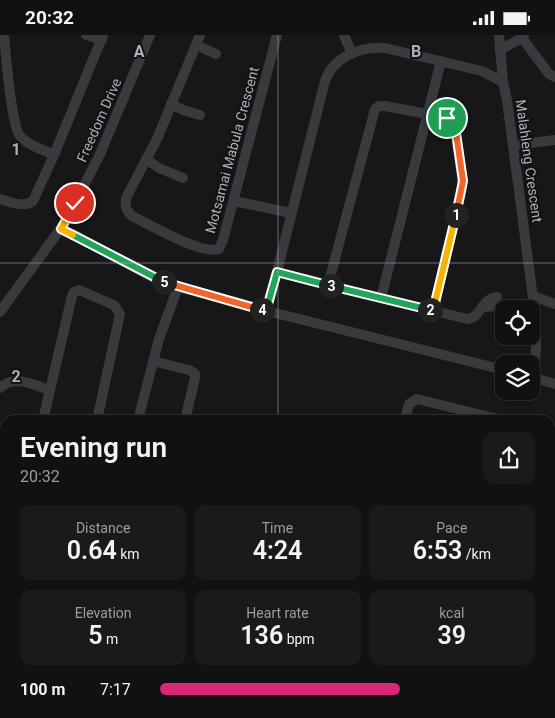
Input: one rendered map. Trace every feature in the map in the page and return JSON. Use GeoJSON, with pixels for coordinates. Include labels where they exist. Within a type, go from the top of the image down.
{"type":"FeatureCollection","features":[{"type":"Feature","properties":{"kind":"street"},"geometry":{"type":"LineString","coordinates":[[4,35],[14,116],[18,131],[23,139],[54,155]]}},
{"type":"Feature","properties":{"kind":"street"},"geometry":{"type":"LineString","coordinates":[[0,199],[23,204],[31,203],[54,155],[103,38],[86,35]]}},
{"type":"Feature","properties":{"kind":"street","name":"Freedom Drive"},"geometry":{"type":"LineString","coordinates":[[0,312],[61,229],[100,154],[150,35]]}},
{"type":"Feature","properties":{"kind":"street","name":"Motsamai Mabula Crescent"},"geometry":{"type":"LineString","coordinates":[[198,40],[157,139],[127,196],[126,208],[132,216],[183,241],[207,250],[219,249],[222,244],[277,35]]}},
{"type":"Feature","properties":{"kind":"street"},"geometry":{"type":"LineString","coordinates":[[344,35],[352,54]]}},
{"type":"Feature","properties":{"kind":"street"},"geometry":{"type":"LineString","coordinates":[[498,35],[503,82]]}},
{"type":"Feature","properties":{"kind":"street"},"geometry":{"type":"LineString","coordinates":[[500,50],[523,36],[549,74],[555,77]]}},
{"type":"Feature","properties":{"kind":"street"},"geometry":{"type":"LineString","coordinates":[[198,40],[216,54]]}},
{"type":"Feature","properties":{"kind":"street","name":"Malahleng Crescent"},"geometry":{"type":"LineString","coordinates":[[266,311],[326,76],[335,63],[352,54],[370,48],[380,48],[482,71],[503,82],[514,145],[533,296],[536,331],[534,355]]}},
{"type":"Feature","properties":{"kind":"street"},"geometry":{"type":"LineString","coordinates":[[381,298],[441,61]]}},
{"type":"Feature","properties":{"kind":"street"},"geometry":{"type":"LineString","coordinates":[[171,104],[200,115]]}},
{"type":"Feature","properties":{"kind":"street"},"geometry":{"type":"LineString","coordinates":[[328,285],[375,109],[379,106],[384,106],[447,118],[454,123],[456,129],[463,181],[433,311]]}},
{"type":"Feature","properties":{"kind":"street"},"geometry":{"type":"LineString","coordinates":[[514,145],[555,140]]}},
{"type":"Feature","properties":{"kind":"street"},"geometry":{"type":"LineString","coordinates":[[146,159],[159,168],[183,178]]}},
{"type":"Feature","properties":{"kind":"street"},"geometry":{"type":"LineString","coordinates":[[234,201],[291,213]]}},
{"type":"Feature","properties":{"kind":"street"},"geometry":{"type":"LineString","coordinates":[[61,229],[146,274],[178,287],[495,369]]}},
{"type":"Feature","properties":{"kind":"street"},"geometry":{"type":"LineString","coordinates":[[277,272],[470,319],[474,317],[487,300],[497,297]]}},
{"type":"Feature","properties":{"kind":"street"},"geometry":{"type":"LineString","coordinates":[[139,415],[164,323],[178,287]]}},
{"type":"Feature","properties":{"kind":"street"},"geometry":{"type":"LineString","coordinates":[[43,415],[74,292],[79,290],[116,306],[120,314],[98,415]]}},
{"type":"Feature","properties":{"kind":"street"},"geometry":{"type":"LineString","coordinates":[[533,296],[555,304]]}},
{"type":"Feature","properties":{"kind":"street"},"geometry":{"type":"LineString","coordinates":[[482,307],[495,306]]}},
{"type":"Feature","properties":{"kind":"street"},"geometry":{"type":"LineString","coordinates":[[153,361],[189,370],[195,374],[186,415]]}},
{"type":"Feature","properties":{"kind":"street"},"geometry":{"type":"LineString","coordinates":[[540,379],[555,384]]}},
{"type":"Feature","properties":{"kind":"street"},"geometry":{"type":"LineString","coordinates":[[0,388],[7,382],[19,381],[49,390]]}},
{"type":"Feature","properties":{"kind":"street"},"geometry":{"type":"LineString","coordinates":[[406,415],[409,404],[417,399],[461,415]]}},
{"type":"Feature","properties":{"kind":"route"},"geometry":{"type":"LineString","coordinates":[[75,203],[61,229],[152,277],[191,291],[266,311],[277,272],[433,311],[463,185],[455,126],[447,118]]}}]}
